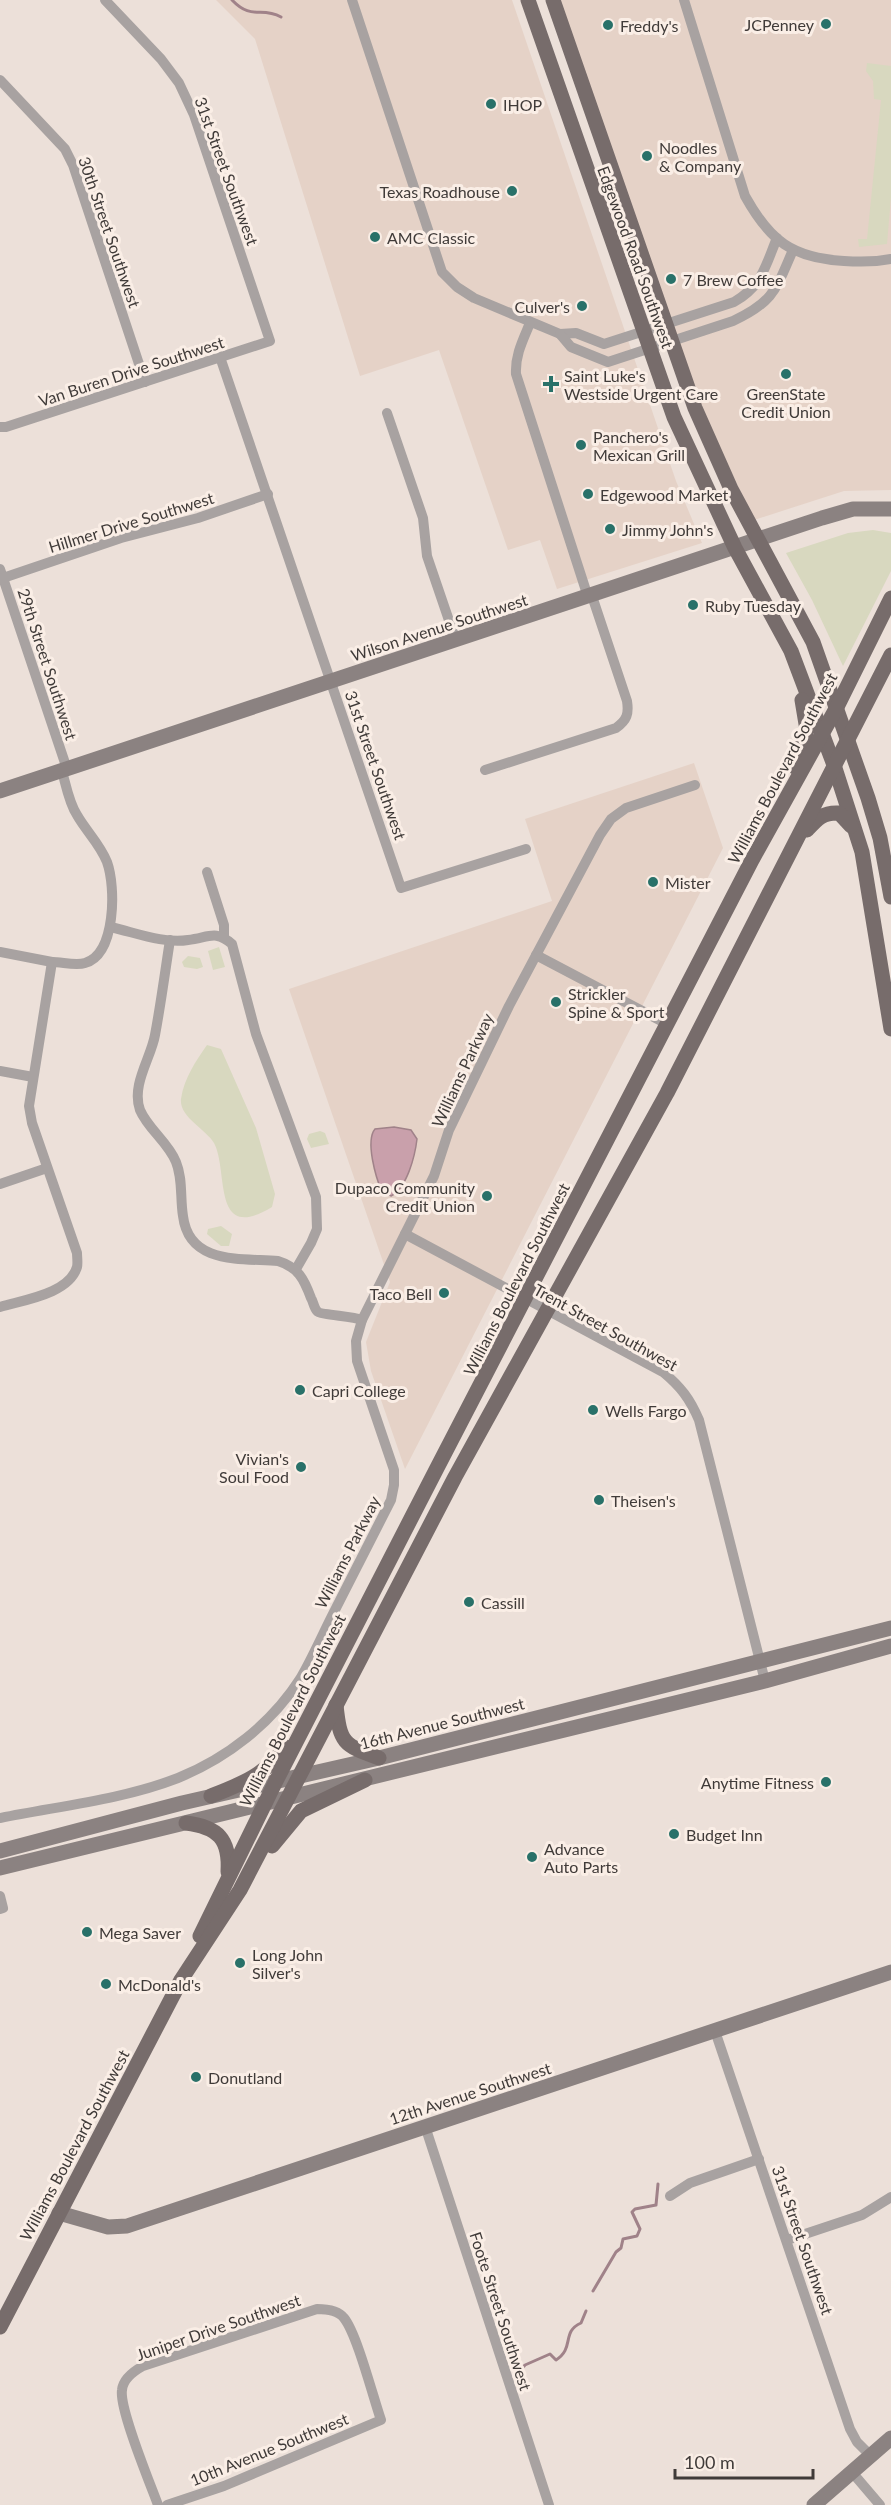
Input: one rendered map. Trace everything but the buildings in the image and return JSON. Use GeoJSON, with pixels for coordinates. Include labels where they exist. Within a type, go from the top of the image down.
{"type":"FeatureCollection","features":[{"type":"Feature","properties":{"kind":"main road","name":"Edgewood Road Southwest"},"geometry":{"type":"LineString","coordinates":[[528,0],[674,417],[735,548],[791,651],[834,765],[856,832],[868,881],[891,1029]]}},
{"type":"Feature","properties":{"kind":"main road","name":"Edgewood Road Southwest"},"geometry":{"type":"LineString","coordinates":[[553,0],[671,342],[711,447],[757,540],[804,623],[837,707],[880,838],[891,897]]}},
{"type":"Feature","properties":{"kind":"main road","name":"Wilson Avenue Southwest"},"geometry":{"type":"LineString","coordinates":[[0,791],[853,509],[891,509]]}},
{"type":"Feature","properties":{"kind":"main road","name":"Williams Boulevard Southwest"},"geometry":{"type":"LineString","coordinates":[[0,2327],[181,1980],[228,1876],[310,1713],[667,1024],[837,707],[891,598]]}},
{"type":"Feature","properties":{"kind":"main road"},"geometry":{"type":"LineString","coordinates":[[783,804],[807,730],[791,651]]}},
{"type":"Feature","properties":{"kind":"main road","name":"Williams Boulevard Southwest"},"geometry":{"type":"LineString","coordinates":[[181,1980],[240,1890],[455,1477],[667,1093],[891,655]]}},
{"type":"Feature","properties":{"kind":"main road"},"geometry":{"type":"LineString","coordinates":[[795,843],[821,815],[830,812],[839,813],[856,832]]}},
{"type":"Feature","properties":{"kind":"main road","name":"16th Avenue Southwest"},"geometry":{"type":"LineString","coordinates":[[0,1851],[211,1796],[379,1758],[760,1663],[891,1628]]}},
{"type":"Feature","properties":{"kind":"main road"},"geometry":{"type":"LineString","coordinates":[[0,1868],[765,1681],[891,1646]]}},
{"type":"Feature","properties":{"kind":"main road"},"geometry":{"type":"LineString","coordinates":[[336,1704],[338,1729],[344,1740],[354,1749],[379,1758]]}},
{"type":"Feature","properties":{"kind":"main road"},"geometry":{"type":"LineString","coordinates":[[211,1796],[264,1772],[273,1764],[310,1713]]}},
{"type":"Feature","properties":{"kind":"main road"},"geometry":{"type":"LineString","coordinates":[[240,1890],[285,1827],[301,1811],[365,1780]]}},
{"type":"Feature","properties":{"kind":"main road"},"geometry":{"type":"LineString","coordinates":[[186,1823],[203,1825],[214,1831],[223,1841],[229,1856],[228,1876]]}},
{"type":"Feature","properties":{"kind":"main road","name":"12th Avenue Southwest"},"geometry":{"type":"LineString","coordinates":[[59,2213],[108,2227],[127,2226],[891,1972]]}},
{"type":"Feature","properties":{"kind":"main road"},"geometry":{"type":"LineString","coordinates":[[814,2505],[891,2438]]}},
{"type":"Feature","properties":{"kind":"street","name":"31st Street Southwest"},"geometry":{"type":"LineString","coordinates":[[105,0],[161,59],[179,83],[194,115],[270,340]]}},
{"type":"Feature","properties":{"kind":"street"},"geometry":{"type":"LineString","coordinates":[[352,0],[442,272],[457,287],[474,298],[560,334],[576,333],[604,344],[734,302],[746,295],[761,278],[777,238]]}},
{"type":"Feature","properties":{"kind":"street"},"geometry":{"type":"LineString","coordinates":[[684,0],[745,196],[758,219],[793,250],[817,260],[855,262],[891,259]]}},
{"type":"Feature","properties":{"kind":"street","name":"30th Street Southwest"},"geometry":{"type":"LineString","coordinates":[[0,80],[65,149],[84,196],[145,382]]}},
{"type":"Feature","properties":{"kind":"street"},"geometry":{"type":"LineString","coordinates":[[560,334],[571,347],[608,362],[733,321],[766,303],[776,288],[793,250]]}},
{"type":"Feature","properties":{"kind":"street"},"geometry":{"type":"LineString","coordinates":[[484,770],[616,728],[625,722],[629,711],[516,374],[518,351],[530,323]]}},
{"type":"Feature","properties":{"kind":"street","name":"Van Buren Drive Southwest"},"geometry":{"type":"LineString","coordinates":[[0,427],[6,427],[270,340]]}},
{"type":"Feature","properties":{"kind":"street","name":"31st Street Southwest"},"geometry":{"type":"LineString","coordinates":[[220,357],[401,888],[526,849]]}},
{"type":"Feature","properties":{"kind":"street"},"geometry":{"type":"LineString","coordinates":[[387,413],[423,518],[427,556],[456,641]]}},
{"type":"Feature","properties":{"kind":"street","name":"Hillmer Drive Southwest"},"geometry":{"type":"LineString","coordinates":[[2,574],[121,538],[198,518],[268,494]]}},
{"type":"Feature","properties":{"kind":"street","name":"29th Street Southwest"},"geometry":{"type":"LineString","coordinates":[[0,952],[52,962],[83,964],[94,958],[104,946],[110,927],[112,901],[107,862],[76,814],[2,574]]}},
{"type":"Feature","properties":{"kind":"street","name":"Williams Parkway"},"geometry":{"type":"LineString","coordinates":[[0,1818],[57,1809],[175,1779],[216,1759],[248,1738],[286,1698],[300,1678],[391,1500],[394,1485],[394,1470],[357,1361],[356,1341],[362,1320],[434,1176],[449,1130],[536,955],[600,835],[611,819],[626,808],[695,785]]}},
{"type":"Feature","properties":{"kind":"street"},"geometry":{"type":"LineString","coordinates":[[207,872],[224,925],[224,937]]}},
{"type":"Feature","properties":{"kind":"street"},"geometry":{"type":"LineString","coordinates":[[110,927],[170,940],[187,941],[215,934],[224,937],[232,944],[237,955],[256,1034],[316,1197],[316,1229],[296,1269]]}},
{"type":"Feature","properties":{"kind":"street"},"geometry":{"type":"LineString","coordinates":[[170,940],[155,1038],[140,1081],[138,1096],[140,1109],[176,1161],[180,1174],[186,1232],[195,1245],[208,1255],[278,1261],[296,1269],[305,1282],[317,1311],[323,1315],[350,1316],[362,1320]]}},
{"type":"Feature","properties":{"kind":"street"},"geometry":{"type":"LineString","coordinates":[[536,955],[667,1024]]}},
{"type":"Feature","properties":{"kind":"street"},"geometry":{"type":"LineString","coordinates":[[0,1307],[56,1289],[69,1281],[77,1267],[77,1253],[32,1123],[29,1106],[52,962]]}},
{"type":"Feature","properties":{"kind":"street"},"geometry":{"type":"LineString","coordinates":[[0,1071],[33,1077]]}},
{"type":"Feature","properties":{"kind":"street"},"geometry":{"type":"LineString","coordinates":[[0,1184],[47,1168]]}},
{"type":"Feature","properties":{"kind":"street","name":"Trent Street Southwest"},"geometry":{"type":"LineString","coordinates":[[405,1234],[547,1312],[663,1372],[681,1387],[691,1400],[699,1420],[765,1681]]}},
{"type":"Feature","properties":{"kind":"street"},"geometry":{"type":"LineString","coordinates":[[0,1896],[3,1908],[0,1909]]}},
{"type":"Feature","properties":{"kind":"street","name":"31st Street Southwest"},"geometry":{"type":"LineString","coordinates":[[715,2031],[850,2429],[857,2442],[870,2455]]}},
{"type":"Feature","properties":{"kind":"street","name":"Foote Street Southwest"},"geometry":{"type":"LineString","coordinates":[[425,2126],[549,2505]]}},
{"type":"Feature","properties":{"kind":"street"},"geometry":{"type":"LineString","coordinates":[[670,2196],[690,2183],[759,2159]]}},
{"type":"Feature","properties":{"kind":"street"},"geometry":{"type":"LineString","coordinates":[[787,2240],[862,2215],[891,2197]]}},
{"type":"Feature","properties":{"kind":"street","name":"Juniper Drive Southwest"},"geometry":{"type":"LineString","coordinates":[[158,2505],[124,2409],[122,2390],[130,2375],[143,2366],[317,2309],[331,2310],[343,2317],[353,2337],[381,2420]]}},
{"type":"Feature","properties":{"kind":"street","name":"10th Avenue Southwest"},"geometry":{"type":"LineString","coordinates":[[167,2505],[224,2486],[381,2420]]}},
{"type":"Feature","properties":{"kind":"street"},"geometry":{"type":"LineString","coordinates":[[851,2471],[880,2505]]}},
{"type":"Feature","properties":{"kind":"shaded area"},"geometry":{"type":"Polygon","coordinates":[[[216,0],[512,0],[676,481],[702,543],[557,589],[540,540],[508,550],[439,350],[360,376],[255,39],[216,0]]]}},
{"type":"Feature","properties":{"kind":"shaded area"},"geometry":{"type":"Polygon","coordinates":[[[560,0],[891,0],[891,490],[844,491],[754,520],[697,400],[560,0]]]}},
{"type":"Feature","properties":{"kind":"shaded area"},"geometry":{"type":"Polygon","coordinates":[[[694,763],[723,848],[405,1469],[371,1371],[366,1342],[390,1282],[289,989],[552,901],[525,819],[694,763]]]}},
{"type":"Feature","properties":{"kind":"shaded area"},"geometry":{"type":"Polygon","coordinates":[[[394,1127],[411,1130],[417,1139],[406,1179],[397,1192],[391,1196],[382,1192],[372,1160],[371,1142],[375,1129],[394,1127]]]}},
{"type":"Feature","properties":{"kind":"green space"},"geometry":{"type":"Polygon","coordinates":[[[867,63],[891,66],[891,197],[887,244],[859,247],[858,239],[867,239],[881,100],[874,99],[873,81],[866,71],[867,63]]]}},
{"type":"Feature","properties":{"kind":"green space"},"geometry":{"type":"Polygon","coordinates":[[[873,530],[891,533],[891,571],[843,666],[812,600],[786,553],[848,533],[873,530]]]}},
{"type":"Feature","properties":{"kind":"green space"},"geometry":{"type":"Polygon","coordinates":[[[219,947],[225,967],[213,970],[208,951],[219,947]]]}},
{"type":"Feature","properties":{"kind":"green space"},"geometry":{"type":"Polygon","coordinates":[[[188,956],[200,958],[203,967],[197,969],[184,967],[182,962],[188,956]]]}},
{"type":"Feature","properties":{"kind":"green space"},"geometry":{"type":"Polygon","coordinates":[[[207,1045],[221,1049],[256,1128],[275,1194],[272,1207],[253,1216],[239,1217],[231,1210],[226,1199],[214,1143],[188,1117],[182,1105],[181,1099],[188,1077],[207,1045]]]}},
{"type":"Feature","properties":{"kind":"green space"},"geometry":{"type":"Polygon","coordinates":[[[320,1131],[325,1133],[329,1144],[311,1148],[307,1139],[309,1134],[320,1131]]]}},
{"type":"Feature","properties":{"kind":"green space"},"geometry":{"type":"Polygon","coordinates":[[[221,1226],[232,1234],[229,1246],[221,1246],[207,1234],[208,1229],[221,1226]]]}},
{"type":"Feature","properties":{"kind":"waterway"},"geometry":{"type":"LineString","coordinates":[[232,0],[245,10],[281,17]]}},
{"type":"Feature","properties":{"kind":"waterway"},"geometry":{"type":"LineString","coordinates":[[593,2291],[616,2252],[621,2248],[623,2239],[637,2236],[640,2229],[632,2212],[635,2209],[656,2205],[658,2184]]}},
{"type":"Feature","properties":{"kind":"waterway"},"geometry":{"type":"LineString","coordinates":[[521,2383],[520,2371],[525,2365],[550,2354],[556,2360],[562,2355],[571,2331],[581,2323],[586,2311]]}},
{"type":"Feature","properties":{"kind":"place","name":"JCPenney"},"geometry":{"type":"Point","coordinates":[826,24]}},
{"type":"Feature","properties":{"kind":"place","name":"Freddy's"},"geometry":{"type":"Point","coordinates":[608,25]}},
{"type":"Feature","properties":{"kind":"place","name":"IHOP"},"geometry":{"type":"Point","coordinates":[491,104]}},
{"type":"Feature","properties":{"kind":"place","name":"Noodles & Company"},"geometry":{"type":"Point","coordinates":[647,156]}},
{"type":"Feature","properties":{"kind":"place","name":"Texas Roadhouse"},"geometry":{"type":"Point","coordinates":[512,191]}},
{"type":"Feature","properties":{"kind":"place","name":"AMC Classic"},"geometry":{"type":"Point","coordinates":[375,237]}},
{"type":"Feature","properties":{"kind":"place","name":"7 Brew Coffee"},"geometry":{"type":"Point","coordinates":[671,279]}},
{"type":"Feature","properties":{"kind":"place","name":"Culver's"},"geometry":{"type":"Point","coordinates":[582,306]}},
{"type":"Feature","properties":{"kind":"place","name":"GreenState Credit Union"},"geometry":{"type":"Point","coordinates":[786,374]}},
{"type":"Feature","properties":{"kind":"place","name":"Saint Luke's Westside Urgent Care"},"geometry":{"type":"Point","coordinates":[551,384]}},
{"type":"Feature","properties":{"kind":"place","name":"Panchero's Mexican Grill"},"geometry":{"type":"Point","coordinates":[581,445]}},
{"type":"Feature","properties":{"kind":"place","name":"Edgewood Market"},"geometry":{"type":"Point","coordinates":[588,494]}},
{"type":"Feature","properties":{"kind":"place","name":"Jimmy John's"},"geometry":{"type":"Point","coordinates":[610,529]}},
{"type":"Feature","properties":{"kind":"place","name":"Ruby Tuesday"},"geometry":{"type":"Point","coordinates":[693,605]}},
{"type":"Feature","properties":{"kind":"place","name":"Mister"},"geometry":{"type":"Point","coordinates":[653,882]}},
{"type":"Feature","properties":{"kind":"place","name":"Strickler Spine & Sport"},"geometry":{"type":"Point","coordinates":[556,1002]}},
{"type":"Feature","properties":{"kind":"place","name":"Dupaco Community Credit Union"},"geometry":{"type":"Point","coordinates":[487,1196]}},
{"type":"Feature","properties":{"kind":"place","name":"Taco Bell"},"geometry":{"type":"Point","coordinates":[444,1293]}},
{"type":"Feature","properties":{"kind":"place","name":"Capri College"},"geometry":{"type":"Point","coordinates":[300,1390]}},
{"type":"Feature","properties":{"kind":"place","name":"Wells Fargo"},"geometry":{"type":"Point","coordinates":[593,1410]}},
{"type":"Feature","properties":{"kind":"place","name":"Vivian's Soul Food"},"geometry":{"type":"Point","coordinates":[301,1467]}},
{"type":"Feature","properties":{"kind":"place","name":"Theisen's"},"geometry":{"type":"Point","coordinates":[599,1500]}},
{"type":"Feature","properties":{"kind":"place","name":"Cassill"},"geometry":{"type":"Point","coordinates":[469,1602]}},
{"type":"Feature","properties":{"kind":"place","name":"Anytime Fitness"},"geometry":{"type":"Point","coordinates":[826,1782]}},
{"type":"Feature","properties":{"kind":"place","name":"Budget Inn"},"geometry":{"type":"Point","coordinates":[674,1834]}},
{"type":"Feature","properties":{"kind":"place","name":"Advance Auto Parts"},"geometry":{"type":"Point","coordinates":[532,1857]}},
{"type":"Feature","properties":{"kind":"place","name":"Mega Saver"},"geometry":{"type":"Point","coordinates":[87,1932]}},
{"type":"Feature","properties":{"kind":"place","name":"Long John Silver's"},"geometry":{"type":"Point","coordinates":[240,1963]}},
{"type":"Feature","properties":{"kind":"place","name":"McDonald's"},"geometry":{"type":"Point","coordinates":[106,1984]}},
{"type":"Feature","properties":{"kind":"place","name":"Donutland"},"geometry":{"type":"Point","coordinates":[196,2077]}}]}
